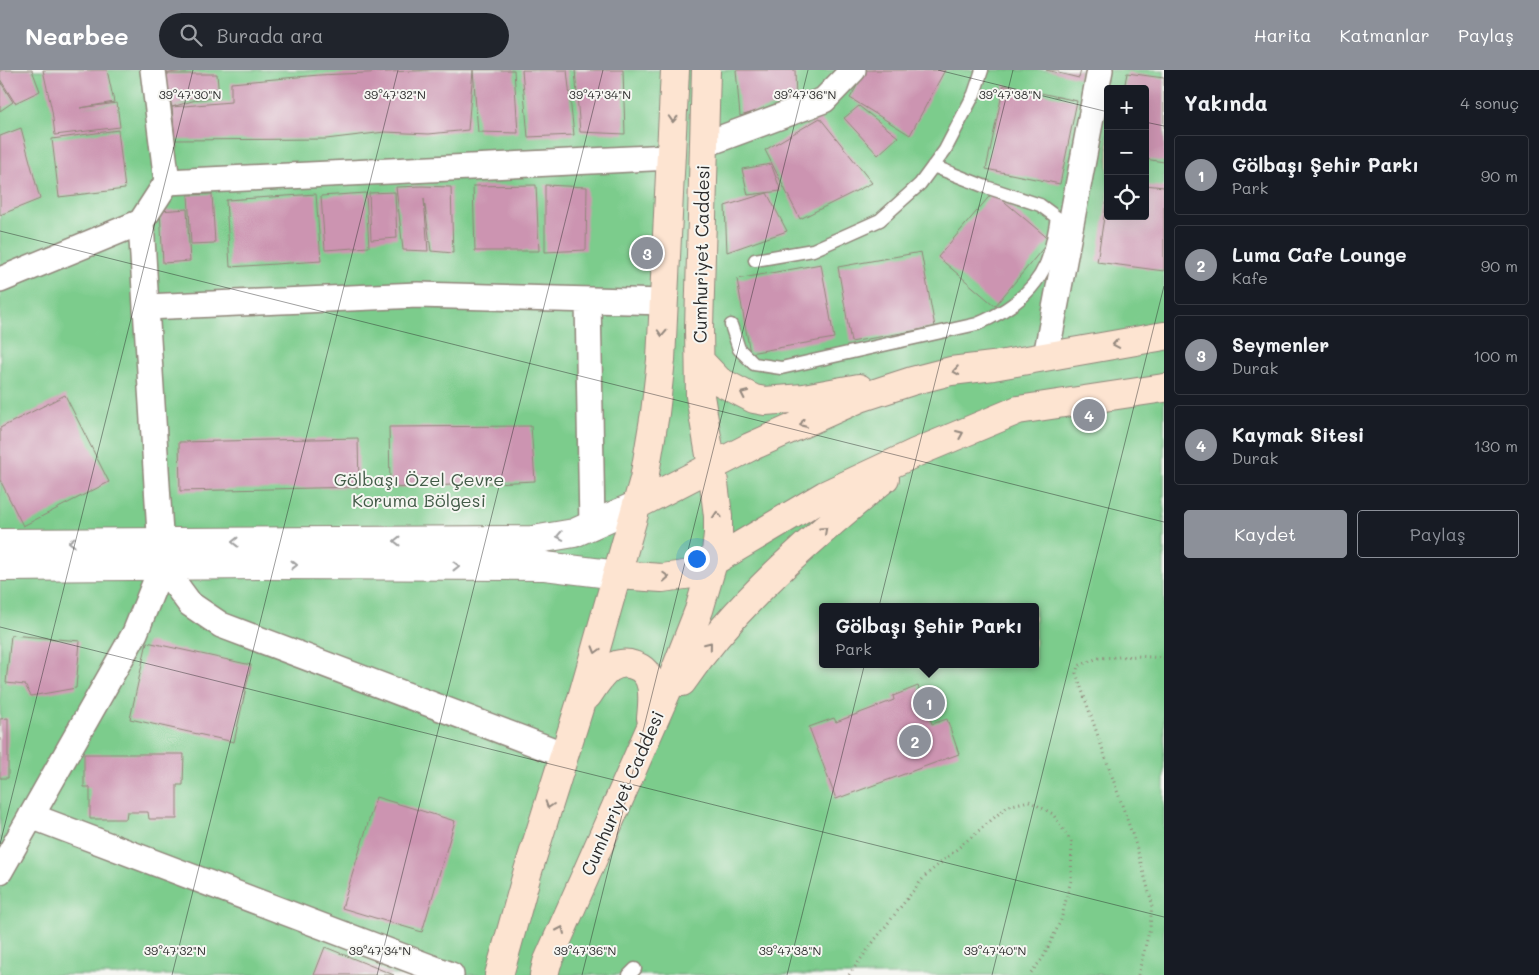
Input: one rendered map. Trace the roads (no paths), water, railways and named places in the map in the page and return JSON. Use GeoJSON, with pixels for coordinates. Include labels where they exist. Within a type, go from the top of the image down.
{"type":"FeatureCollection","features":[{"type":"Feature","properties":{"kind":"main road","name":"Cumhuriyet Caddesi"},"geometry":{"type":"LineString","coordinates":[[580,705],[637,506],[647,461],[661,360],[675,70]]}},
{"type":"Feature","properties":{"kind":"main road","name":"Cumhuriyet Caddesi"},"geometry":{"type":"LineString","coordinates":[[544,975],[547,963],[670,684],[699,610],[713,562],[718,534],[716,502],[700,396],[699,318],[706,70]]}},
{"type":"Feature","properties":{"kind":"main road"},"geometry":{"type":"LineString","coordinates":[[637,506],[745,449],[860,398],[912,381],[951,371],[993,366],[1164,336]]}},
{"type":"Feature","properties":{"kind":"main road"},"geometry":{"type":"LineString","coordinates":[[700,361],[719,381],[754,399],[765,401],[804,398],[912,381]]}},
{"type":"Feature","properties":{"kind":"main road"},"geometry":{"type":"LineString","coordinates":[[618,575],[662,578],[692,574],[825,495],[915,452],[1018,410],[1164,388]]}},
{"type":"Feature","properties":{"kind":"main road"},"geometry":{"type":"LineString","coordinates":[[651,727],[697,660],[749,599],[844,511],[915,452]]}},
{"type":"Feature","properties":{"kind":"main road"},"geometry":{"type":"LineString","coordinates":[[499,975],[527,874],[580,705],[610,668],[617,664],[631,664],[645,671],[651,685],[653,694],[651,727]]}},
{"type":"Feature","properties":{"kind":"street"},"geometry":{"type":"LineString","coordinates":[[0,280],[141,222],[167,182],[153,70]]}},
{"type":"Feature","properties":{"kind":"street"},"geometry":{"type":"LineString","coordinates":[[703,145],[824,100],[853,70]]}},
{"type":"Feature","properties":{"kind":"street"},"geometry":{"type":"LineString","coordinates":[[1046,356],[1064,223],[1100,70]]}},
{"type":"Feature","properties":{"kind":"street"},"geometry":{"type":"LineString","coordinates":[[167,182],[671,157]]}},
{"type":"Feature","properties":{"kind":"street"},"geometry":{"type":"LineString","coordinates":[[0,871],[135,633],[161,554],[141,222]]}},
{"type":"Feature","properties":{"kind":"street"},"geometry":{"type":"LineString","coordinates":[[146,307],[418,294],[664,302]]}},
{"type":"Feature","properties":{"kind":"street"},"geometry":{"type":"LineString","coordinates":[[588,300],[592,526]]}},
{"type":"Feature","properties":{"kind":"street"},"geometry":{"type":"LineString","coordinates":[[0,567],[161,554],[534,540],[574,533],[637,506]]}},
{"type":"Feature","properties":{"kind":"street"},"geometry":{"type":"LineString","coordinates":[[0,543],[161,554],[545,566],[618,575]]}},
{"type":"Feature","properties":{"kind":"street"},"geometry":{"type":"LineString","coordinates":[[161,554],[190,604],[220,625],[565,755]]}},
{"type":"Feature","properties":{"kind":"street"},"geometry":{"type":"LineString","coordinates":[[30,816],[451,975]]}},
{"type":"Feature","properties":{"kind":"lane"},"geometry":{"type":"LineString","coordinates":[[755,260],[813,250],[880,220],[920,184],[945,150],[974,94],[982,70]]}},
{"type":"Feature","properties":{"kind":"lane"},"geometry":{"type":"LineString","coordinates":[[731,325],[739,349],[754,364],[781,368],[976,324],[1004,311],[1026,294],[1037,280],[1064,223],[1040,205],[986,187],[933,166]]}},
{"type":"Feature","properties":{"kind":"place","name":"Seymenler"},"geometry":{"type":"Point","coordinates":[647,253]}},
{"type":"Feature","properties":{"kind":"place","name":"Kaymak Sitesi"},"geometry":{"type":"Point","coordinates":[1089,415]}},
{"type":"Feature","properties":{"kind":"place","name":"Gölbaşı Şehir Parkı"},"geometry":{"type":"Point","coordinates":[929,703]}},
{"type":"Feature","properties":{"kind":"place","name":"Luma Cafe Lounge"},"geometry":{"type":"Point","coordinates":[915,741]}},
{"type":"Feature","properties":{"kind":"park label","name":"Gölbaşı Özel Çevre Koruma Bölgesi"},"geometry":{"type":"Point","coordinates":[419,489]}}]}
